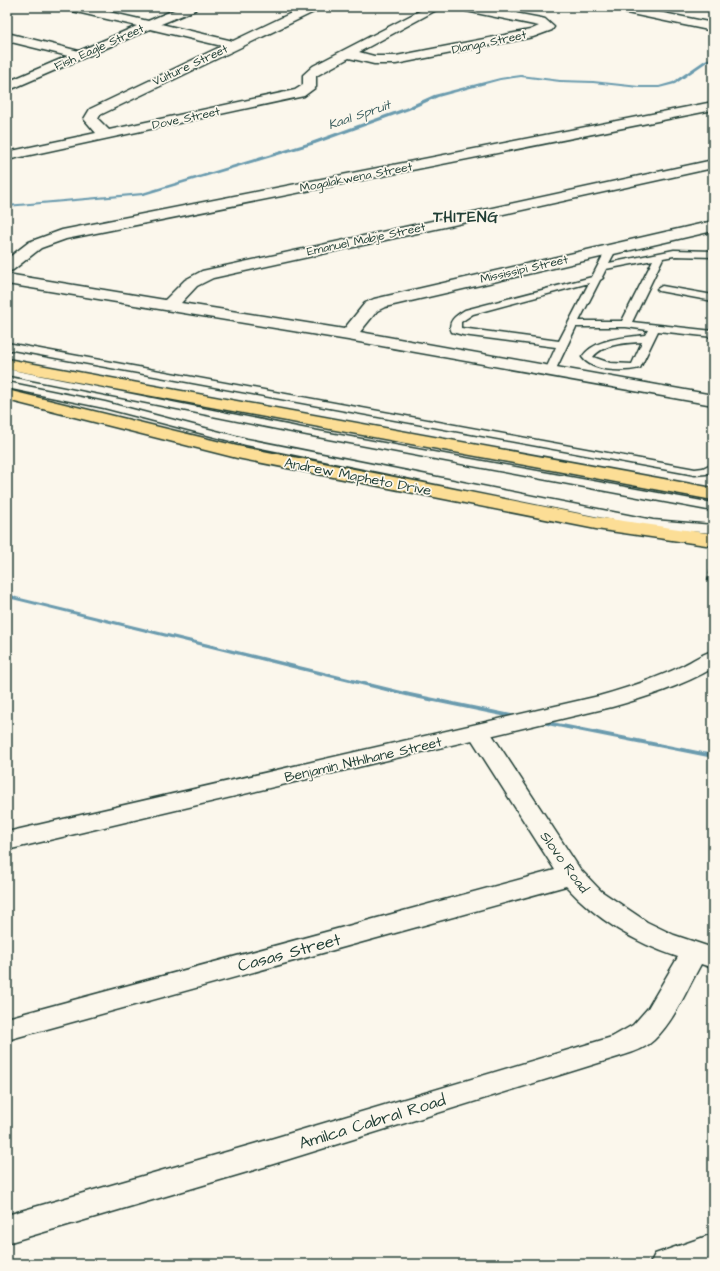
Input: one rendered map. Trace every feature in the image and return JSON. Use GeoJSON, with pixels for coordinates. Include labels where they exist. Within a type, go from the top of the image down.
{"type":"FeatureCollection","features":[{"type":"Feature","properties":{"kind":"main road"},"geometry":{"type":"LineString","coordinates":[[7,364],[713,494]]}},
{"type":"Feature","properties":{"kind":"main road","name":"Andrew Mapheto Drive"},"geometry":{"type":"LineString","coordinates":[[7,395],[112,419],[184,441],[237,452],[596,523],[713,540]]}},
{"type":"Feature","properties":{"kind":"street"},"geometry":{"type":"LineString","coordinates":[[72,7],[233,45]]}},
{"type":"Feature","properties":{"kind":"street","name":"Fish Eagle Street"},"geometry":{"type":"LineString","coordinates":[[7,87],[191,7]]}},
{"type":"Feature","properties":{"kind":"street","name":"Vulture Street"},"geometry":{"type":"LineString","coordinates":[[106,135],[91,119],[95,112],[314,7]]}},
{"type":"Feature","properties":{"kind":"street","name":"Dove Street"},"geometry":{"type":"LineString","coordinates":[[7,156],[291,96],[308,88],[309,79],[313,72],[436,7]]}},
{"type":"Feature","properties":{"kind":"street","name":"Dlanga Street"},"geometry":{"type":"LineString","coordinates":[[347,53],[374,60],[396,60],[526,34],[543,30],[548,27],[540,22],[466,7]]}},
{"type":"Feature","properties":{"kind":"street"},"geometry":{"type":"LineString","coordinates":[[617,7],[713,27]]}},
{"type":"Feature","properties":{"kind":"street"},"geometry":{"type":"LineString","coordinates":[[7,37],[80,55]]}},
{"type":"Feature","properties":{"kind":"street","name":"Mogalakwena Street"},"geometry":{"type":"LineString","coordinates":[[7,267],[36,245],[62,235],[713,106]]}},
{"type":"Feature","properties":{"kind":"street","name":"Emanuel Mabje Street"},"geometry":{"type":"LineString","coordinates":[[170,305],[191,282],[200,277],[217,272],[713,164]]}},
{"type":"Feature","properties":{"kind":"street","name":"Mississipi Street"},"geometry":{"type":"LineString","coordinates":[[348,335],[371,307],[380,303],[612,248],[713,226]]}},
{"type":"Feature","properties":{"kind":"street"},"geometry":{"type":"LineString","coordinates":[[7,279],[348,335],[713,400]]}},
{"type":"Feature","properties":{"kind":"street","name":"Benjamin Nthlhane Street"},"geometry":{"type":"LineString","coordinates":[[7,841],[485,731],[604,702],[652,688],[691,671],[713,658]]}},
{"type":"Feature","properties":{"kind":"street","name":"Slovo Road"},"geometry":{"type":"LineString","coordinates":[[485,731],[571,875],[592,898],[638,929],[664,942],[704,956]]}},
{"type":"Feature","properties":{"kind":"street","name":"Casas Street"},"geometry":{"type":"LineString","coordinates":[[7,1029],[571,875]]}},
{"type":"Feature","properties":{"kind":"street","name":"Amilca Cabral Road"},"geometry":{"type":"LineString","coordinates":[[7,1229],[254,1157],[621,1045],[644,1033],[704,956]]}},
{"type":"Feature","properties":{"kind":"street"},"geometry":{"type":"LineString","coordinates":[[666,1264],[713,1248]]}},
{"type":"Feature","properties":{"kind":"lane"},"geometry":{"type":"LineString","coordinates":[[550,371],[572,324],[598,278],[612,248]]}},
{"type":"Feature","properties":{"kind":"lane"},"geometry":{"type":"LineString","coordinates":[[603,267],[674,253],[713,254]]}},
{"type":"Feature","properties":{"kind":"lane"},"geometry":{"type":"LineString","coordinates":[[626,324],[660,255]]}},
{"type":"Feature","properties":{"kind":"lane"},"geometry":{"type":"LineString","coordinates":[[562,346],[463,332],[456,330],[454,325],[457,320],[469,312],[598,278]]}},
{"type":"Feature","properties":{"kind":"lane"},"geometry":{"type":"LineString","coordinates":[[662,289],[713,298]]}},
{"type":"Feature","properties":{"kind":"lane"},"geometry":{"type":"LineString","coordinates":[[572,324],[626,324],[713,334]]}},
{"type":"Feature","properties":{"kind":"lane"},"geometry":{"type":"LineString","coordinates":[[650,338],[604,345],[589,354],[587,357],[591,362],[617,367],[629,368],[636,366],[650,338],[654,328]]}},
{"type":"Feature","properties":{"kind":"lane"},"geometry":{"type":"LineString","coordinates":[[7,346],[696,472],[706,471],[713,466]]}},
{"type":"Feature","properties":{"kind":"lane"},"geometry":{"type":"LineString","coordinates":[[7,372],[306,432],[713,507]]}},
{"type":"Feature","properties":{"kind":"lane"},"geometry":{"type":"LineString","coordinates":[[7,385],[105,405],[254,443],[652,524],[713,529]]}},
{"type":"Feature","properties":{"kind":"path"},"geometry":{"type":"LineString","coordinates":[[713,564],[708,580],[713,581]]}},
{"type":"Feature","properties":{"kind":"waterway","name":"Kaal Spruit"},"geometry":{"type":"LineString","coordinates":[[7,206],[142,194],[313,143],[407,109],[436,96],[500,79],[521,76],[560,81],[593,82],[639,87],[659,87],[674,83],[706,61],[713,58]]}},
{"type":"Feature","properties":{"kind":"waterway"},"geometry":{"type":"LineString","coordinates":[[7,594],[14,598],[410,695],[521,718]]}},
{"type":"Feature","properties":{"kind":"waterway"},"geometry":{"type":"LineString","coordinates":[[537,721],[713,756]]}},
{"type":"Feature","properties":{"kind":"district","name":"THITENG"},"geometry":{"type":"Point","coordinates":[466,217]}}]}
